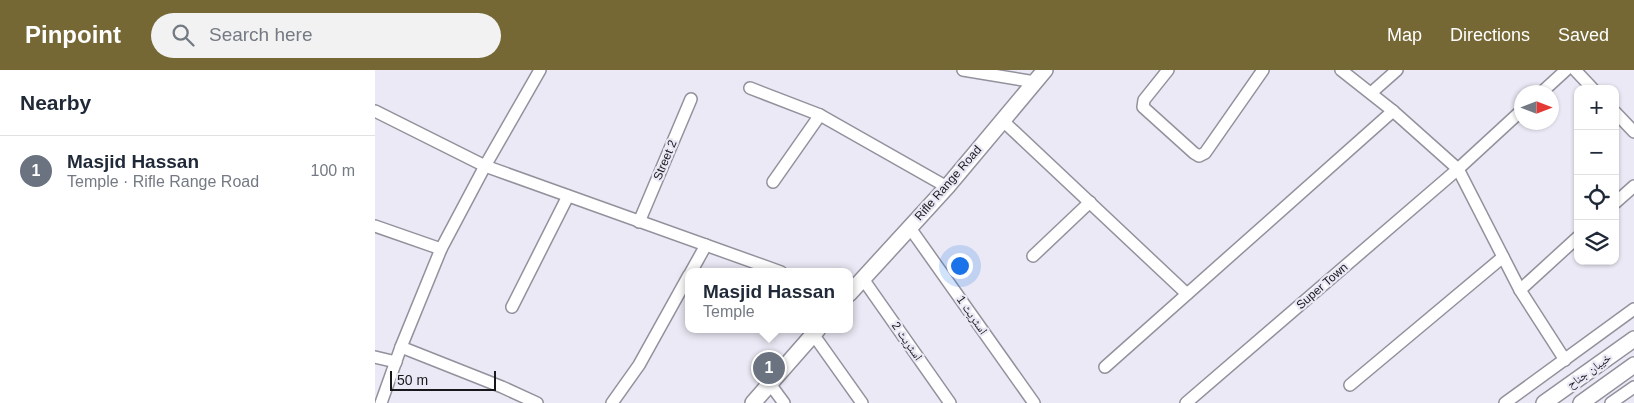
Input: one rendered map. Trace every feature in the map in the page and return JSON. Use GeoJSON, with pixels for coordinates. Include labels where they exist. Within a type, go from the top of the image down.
{"type":"FeatureCollection","features":[{"type":"Feature","properties":{"kind":"street"},"geometry":{"type":"LineString","coordinates":[[963,70],[1035,82]]}},
{"type":"Feature","properties":{"kind":"street","name":"Rifle Range Road"},"geometry":{"type":"LineString","coordinates":[[853,290],[947,187],[1045,70]]}},
{"type":"Feature","properties":{"kind":"street"},"geometry":{"type":"LineString","coordinates":[[1168,70],[1144,100],[1143,106],[1199,156],[1205,152],[1263,70]]}},
{"type":"Feature","properties":{"kind":"street"},"geometry":{"type":"LineString","coordinates":[[1341,70],[1393,111],[1458,169],[1520,290],[1565,360]]}},
{"type":"Feature","properties":{"kind":"street"},"geometry":{"type":"LineString","coordinates":[[1371,94],[1397,70]]}},
{"type":"Feature","properties":{"kind":"street"},"geometry":{"type":"LineString","coordinates":[[1550,85],[1566,70]]}},
{"type":"Feature","properties":{"kind":"street"},"geometry":{"type":"LineString","coordinates":[[1575,70],[1589,85]]}},
{"type":"Feature","properties":{"kind":"street"},"geometry":{"type":"LineString","coordinates":[[381,403],[401,347],[441,249],[536,71]]}},
{"type":"Feature","properties":{"kind":"street"},"geometry":{"type":"LineString","coordinates":[[750,88],[820,115],[947,187]]}},
{"type":"Feature","properties":{"kind":"street","name":"Street 2"},"geometry":{"type":"LineString","coordinates":[[639,222],[691,99]]}},
{"type":"Feature","properties":{"kind":"street"},"geometry":{"type":"LineString","coordinates":[[375,111],[485,166],[770,268]]}},
{"type":"Feature","properties":{"kind":"street"},"geometry":{"type":"LineString","coordinates":[[1105,367],[1393,111]]}},
{"type":"Feature","properties":{"kind":"street"},"geometry":{"type":"LineString","coordinates":[[773,182],[820,115]]}},
{"type":"Feature","properties":{"kind":"street"},"geometry":{"type":"LineString","coordinates":[[1619,116],[1634,132]]}},
{"type":"Feature","properties":{"kind":"street","name":"Super Town"},"geometry":{"type":"LineString","coordinates":[[1186,403],[1458,169],[1514,117]]}},
{"type":"Feature","properties":{"kind":"street"},"geometry":{"type":"LineString","coordinates":[[1002,120],[1187,294]]}},
{"type":"Feature","properties":{"kind":"street"},"geometry":{"type":"LineString","coordinates":[[1619,199],[1634,186]]}},
{"type":"Feature","properties":{"kind":"street"},"geometry":{"type":"LineString","coordinates":[[512,307],[568,196]]}},
{"type":"Feature","properties":{"kind":"street"},"geometry":{"type":"LineString","coordinates":[[1033,256],[1090,202]]}},
{"type":"Feature","properties":{"kind":"street"},"geometry":{"type":"LineString","coordinates":[[375,226],[441,249]]}},
{"type":"Feature","properties":{"kind":"street","name":"اسٹریٹ 1"},"geometry":{"type":"LineString","coordinates":[[910,228],[1035,403]]}},
{"type":"Feature","properties":{"kind":"street"},"geometry":{"type":"LineString","coordinates":[[1520,290],[1574,241]]}},
{"type":"Feature","properties":{"kind":"street"},"geometry":{"type":"LineString","coordinates":[[693,268],[706,244]]}},
{"type":"Feature","properties":{"kind":"street"},"geometry":{"type":"LineString","coordinates":[[1350,385],[1503,257]]}},
{"type":"Feature","properties":{"kind":"street","name":"اسٹریٹ 2"},"geometry":{"type":"LineString","coordinates":[[863,279],[950,403]]}},
{"type":"Feature","properties":{"kind":"street"},"geometry":{"type":"LineString","coordinates":[[612,403],[639,365],[685,282]]}},
{"type":"Feature","properties":{"kind":"street"},"geometry":{"type":"LineString","coordinates":[[1505,403],[1634,309]]}},
{"type":"Feature","properties":{"kind":"street"},"geometry":{"type":"LineString","coordinates":[[753,403],[814,333]]}},
{"type":"Feature","properties":{"kind":"street"},"geometry":{"type":"LineString","coordinates":[[816,333],[862,403]]}},
{"type":"Feature","properties":{"kind":"street","name":"خیبان جناح"},"geometry":{"type":"LineString","coordinates":[[1544,403],[1634,339]]}},
{"type":"Feature","properties":{"kind":"street"},"geometry":{"type":"LineString","coordinates":[[401,347],[537,403]]}},
{"type":"Feature","properties":{"kind":"street"},"geometry":{"type":"LineString","coordinates":[[375,356],[396,362]]}},
{"type":"Feature","properties":{"kind":"street","name":"خیبان جناح"},"geometry":{"type":"LineString","coordinates":[[1581,403],[1634,365]]}},
{"type":"Feature","properties":{"kind":"street"},"geometry":{"type":"LineString","coordinates":[[770,384],[784,403]]}},
{"type":"Feature","properties":{"kind":"street"},"geometry":{"type":"LineString","coordinates":[[1611,403],[1634,386]]}},
{"type":"Feature","properties":{"kind":"place","name":"Masjid Hassan"},"geometry":{"type":"Point","coordinates":[769,368]}}]}
